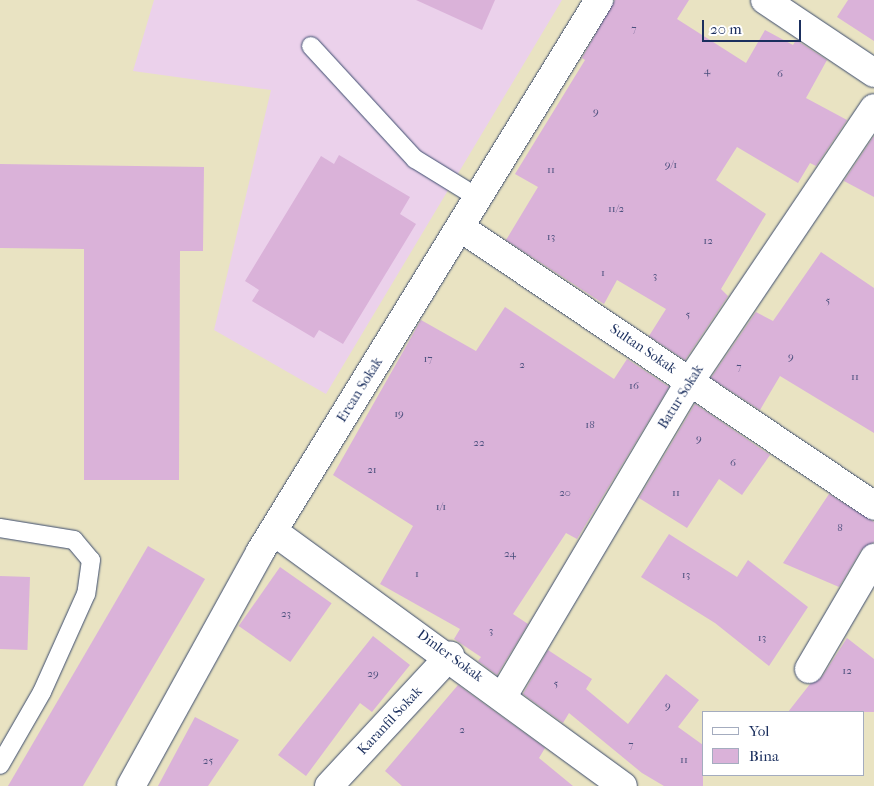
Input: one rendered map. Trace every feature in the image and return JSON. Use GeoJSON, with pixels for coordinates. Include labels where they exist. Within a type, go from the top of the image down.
{"type":"FeatureCollection","features":[{"type":"Feature","properties":{"kind":"street","name":"Ercan Sokak"},"geometry":{"type":"LineString","coordinates":[[131,786],[273,530],[460,228],[480,199],[599,0]]}},
{"type":"Feature","properties":{"kind":"street"},"geometry":{"type":"LineString","coordinates":[[765,0],[874,73]]}},
{"type":"Feature","properties":{"kind":"street","name":"Batur Sokak"},"geometry":{"type":"LineString","coordinates":[[503,696],[690,381],[874,108]]}},
{"type":"Feature","properties":{"kind":"street","name":"Sultan Sokak"},"geometry":{"type":"LineString","coordinates":[[460,228],[874,506]]}},
{"type":"Feature","properties":{"kind":"street","name":"Dinler Sokak"},"geometry":{"type":"LineString","coordinates":[[273,530],[450,656],[623,786]]}},
{"type":"Feature","properties":{"kind":"street"},"geometry":{"type":"LineString","coordinates":[[809,668],[874,558]]}},
{"type":"Feature","properties":{"kind":"street","name":"Karanfil Sokak"},"geometry":{"type":"LineString","coordinates":[[329,786],[450,656]]}},
{"type":"Feature","properties":{"kind":"lane"},"geometry":{"type":"LineString","coordinates":[[312,46],[415,159],[480,199]]}},
{"type":"Feature","properties":{"kind":"lane"},"geometry":{"type":"LineString","coordinates":[[0,528],[74,540],[91,560],[86,594],[42,692],[0,765]]}},
{"type":"Feature","properties":{"kind":"shaded area"},"geometry":{"type":"Polygon","coordinates":[[[154,0],[562,0],[326,394],[214,330],[271,90],[133,71],[154,0]]]}},
{"type":"Feature","properties":{"kind":"building"},"geometry":{"type":"Polygon","coordinates":[[[416,0],[495,0],[482,30],[416,0]]]}},
{"type":"Feature","properties":{"kind":"building"},"geometry":{"type":"Polygon","coordinates":[[[615,0],[689,0],[677,19],[746,63],[765,30],[793,45],[796,40],[827,60],[806,98],[847,120],[816,166],[810,163],[798,183],[737,147],[716,180],[766,214],[721,289],[728,296],[685,360],[649,336],[666,309],[617,280],[604,304],[506,240],[538,187],[515,174],[585,60],[582,58],[615,0]]]}},
{"type":"Feature","properties":{"kind":"building"},"geometry":{"type":"Polygon","coordinates":[[[848,0],[874,0],[874,41],[837,17],[848,0]]]}},
{"type":"Feature","properties":{"kind":"building"},"geometry":{"type":"Polygon","coordinates":[[[874,136],[874,197],[844,181],[874,136]]]}},
{"type":"Feature","properties":{"kind":"building"},"geometry":{"type":"Polygon","coordinates":[[[339,155],[410,197],[400,214],[416,224],[343,344],[319,330],[314,338],[252,301],[259,290],[245,281],[321,156],[334,164],[339,155]]]}},
{"type":"Feature","properties":{"kind":"building"},"geometry":{"type":"Polygon","coordinates":[[[0,164],[204,167],[203,251],[180,251],[179,480],[84,480],[84,249],[0,248],[0,164]]]}},
{"type":"Feature","properties":{"kind":"building"},"geometry":{"type":"Polygon","coordinates":[[[821,252],[874,288],[874,433],[780,376],[760,410],[711,378],[756,312],[773,321],[821,252]]]}},
{"type":"Feature","properties":{"kind":"building"},"geometry":{"type":"Polygon","coordinates":[[[505,307],[614,379],[627,359],[669,387],[577,539],[566,533],[513,614],[528,624],[497,675],[478,661],[481,657],[454,639],[460,629],[380,584],[413,526],[333,475],[421,320],[476,351],[505,307]]]}},
{"type":"Feature","properties":{"kind":"building"},"geometry":{"type":"Polygon","coordinates":[[[695,404],[770,455],[742,495],[719,479],[687,528],[639,498],[695,404]]]}},
{"type":"Feature","properties":{"kind":"building"},"geometry":{"type":"Polygon","coordinates":[[[829,494],[874,522],[874,542],[861,550],[839,587],[783,563],[829,494]]]}},
{"type":"Feature","properties":{"kind":"building"},"geometry":{"type":"Polygon","coordinates":[[[669,534],[737,577],[748,560],[808,607],[769,666],[715,623],[641,577],[669,534]]]}},
{"type":"Feature","properties":{"kind":"building"},"geometry":{"type":"Polygon","coordinates":[[[148,546],[205,579],[83,786],[8,786],[148,546]]]}},
{"type":"Feature","properties":{"kind":"building"},"geometry":{"type":"Polygon","coordinates":[[[280,567],[332,603],[290,662],[239,626],[280,567]]]}},
{"type":"Feature","properties":{"kind":"building"},"geometry":{"type":"Polygon","coordinates":[[[0,576],[30,577],[27,650],[0,649],[0,576]]]}},
{"type":"Feature","properties":{"kind":"building"},"geometry":{"type":"Polygon","coordinates":[[[373,636],[410,665],[372,712],[360,703],[306,776],[278,755],[373,636]]]}},
{"type":"Feature","properties":{"kind":"building"},"geometry":{"type":"Polygon","coordinates":[[[847,638],[874,659],[874,712],[789,711],[810,684],[822,677],[847,638]]]}},
{"type":"Feature","properties":{"kind":"building"},"geometry":{"type":"Polygon","coordinates":[[[548,650],[592,679],[586,689],[628,724],[666,674],[699,700],[678,727],[702,744],[703,786],[664,786],[642,773],[569,713],[563,723],[523,694],[548,650]]]}},
{"type":"Feature","properties":{"kind":"building"},"geometry":{"type":"Polygon","coordinates":[[[458,685],[545,748],[539,758],[573,786],[402,786],[385,771],[458,685]]]}},
{"type":"Feature","properties":{"kind":"building"},"geometry":{"type":"Polygon","coordinates":[[[195,717],[239,740],[208,786],[158,786],[195,717]]]}}]}
